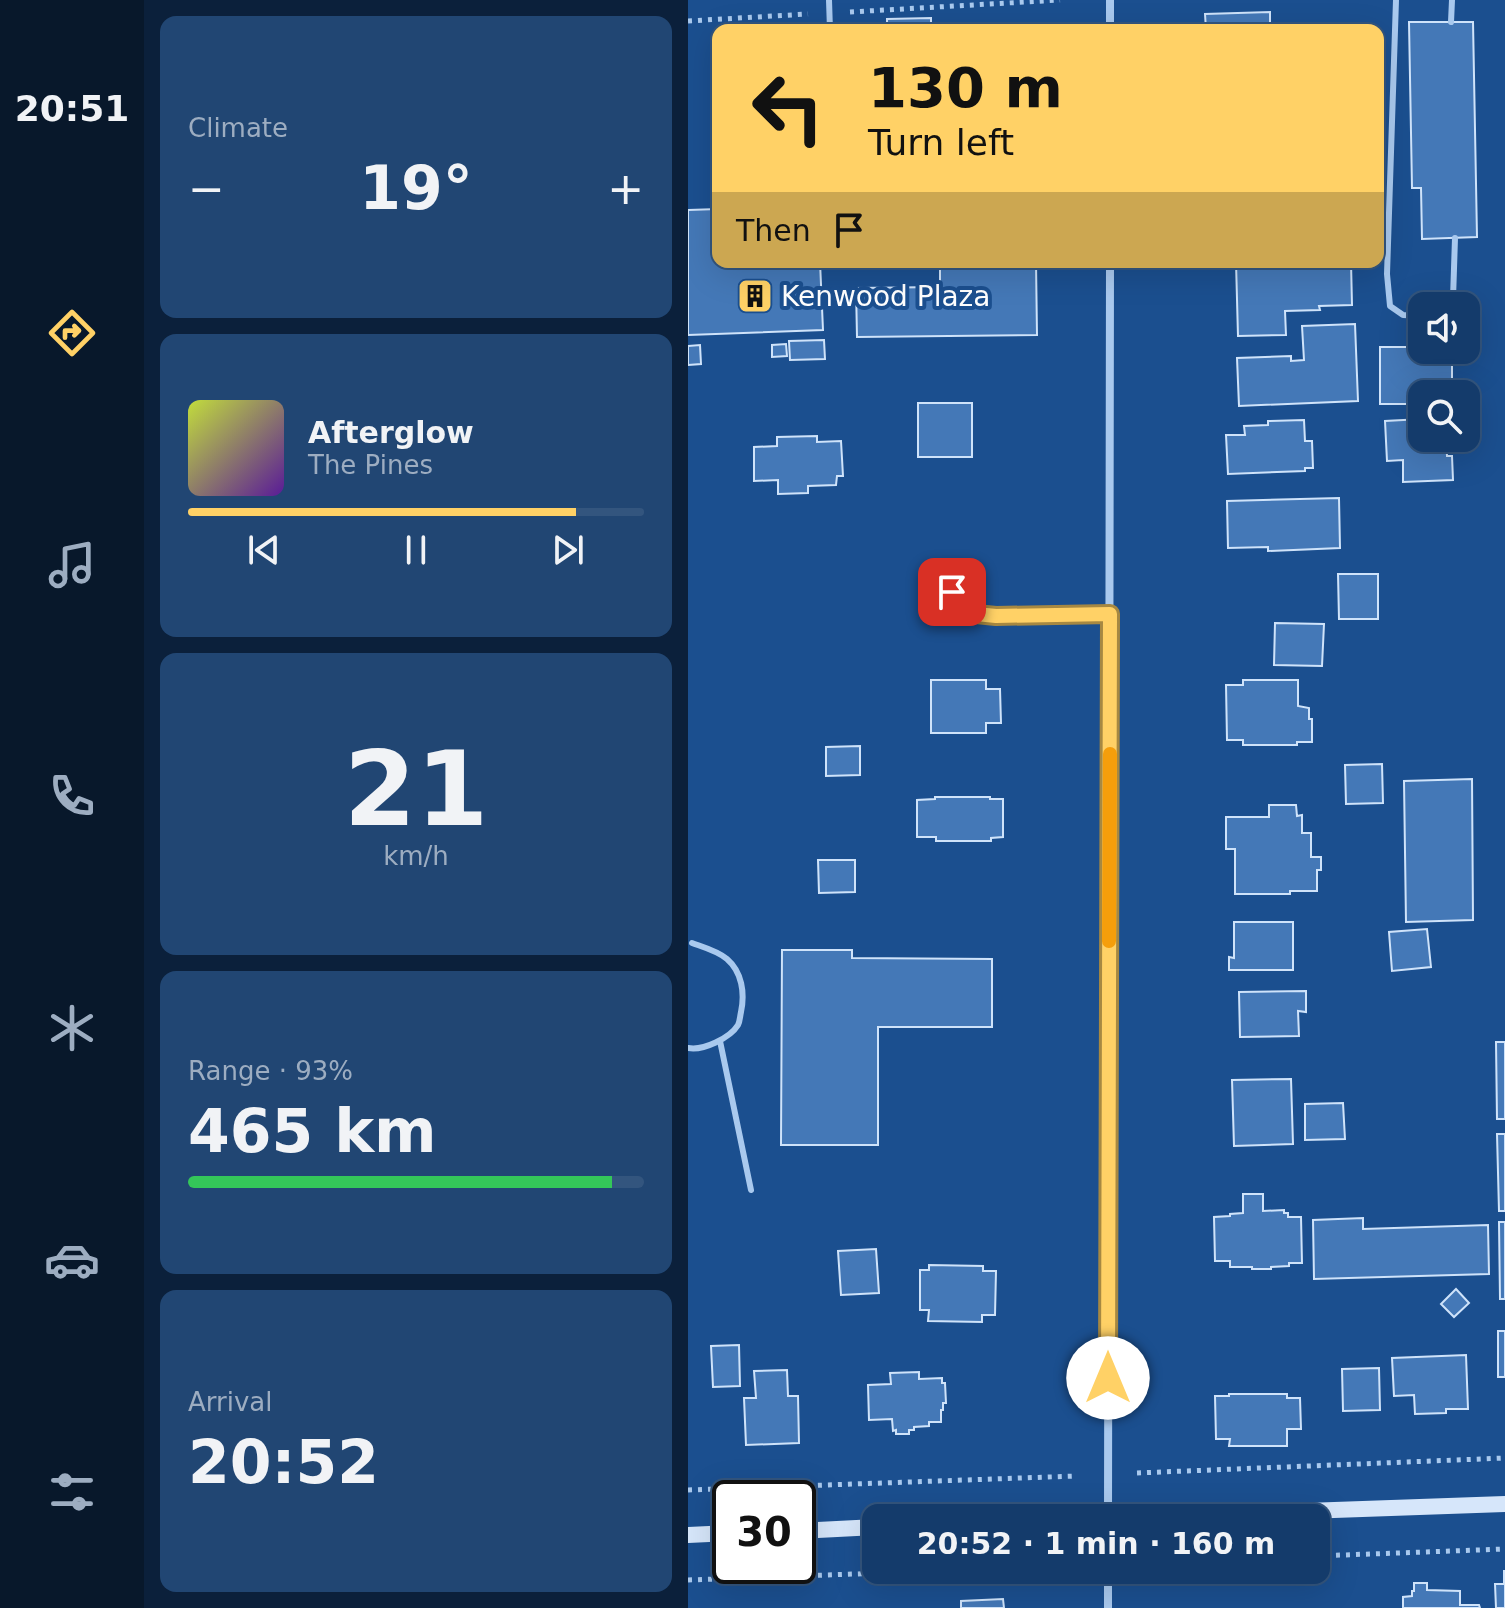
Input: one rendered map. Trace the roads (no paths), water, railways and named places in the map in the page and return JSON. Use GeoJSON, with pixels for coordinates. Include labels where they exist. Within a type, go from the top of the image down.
{"type":"FeatureCollection","features":[{"type":"Feature","properties":{"kind":"street"},"geometry":{"type":"LineString","coordinates":[[1110,0],[1110,24]]}},
{"type":"Feature","properties":{"kind":"street"},"geometry":{"type":"LineString","coordinates":[[1108,1504],[1110,268]]}},
{"type":"Feature","properties":{"kind":"street"},"geometry":{"type":"LineString","coordinates":[[1330,1510],[1505,1504]]}},
{"type":"Feature","properties":{"kind":"street"},"geometry":{"type":"LineString","coordinates":[[816,1530],[862,1528]]}},
{"type":"Feature","properties":{"kind":"street"},"geometry":{"type":"LineString","coordinates":[[688,1535],[712,1534]]}},
{"type":"Feature","properties":{"kind":"street"},"geometry":{"type":"LineString","coordinates":[[1108,1584],[1108,1608]]}},
{"type":"Feature","properties":{"kind":"lane"},"geometry":{"type":"LineString","coordinates":[[829,0],[830,24]]}},
{"type":"Feature","properties":{"kind":"lane"},"geometry":{"type":"LineString","coordinates":[[1396,0],[1387,274],[1390,306],[1408,315]]}},
{"type":"Feature","properties":{"kind":"lane"},"geometry":{"type":"LineString","coordinates":[[1451,22],[1452,0]]}},
{"type":"Feature","properties":{"kind":"lane"},"geometry":{"type":"LineString","coordinates":[[1453,292],[1455,238]]}},
{"type":"Feature","properties":{"kind":"lane"},"geometry":{"type":"LineString","coordinates":[[946,572],[952,592],[962,606],[976,614],[1110,614]]}},
{"type":"Feature","properties":{"kind":"lane"},"geometry":{"type":"LineString","coordinates":[[688,1048],[698,1050],[720,1041],[738,1025],[743,1000],[740,976],[727,958],[692,943]]}},
{"type":"Feature","properties":{"kind":"lane"},"geometry":{"type":"LineString","coordinates":[[720,1041],[751,1190]]}},
{"type":"Feature","properties":{"kind":"place","name":"Kenwood Plaza"},"geometry":{"type":"Point","coordinates":[755,296]}}]}
